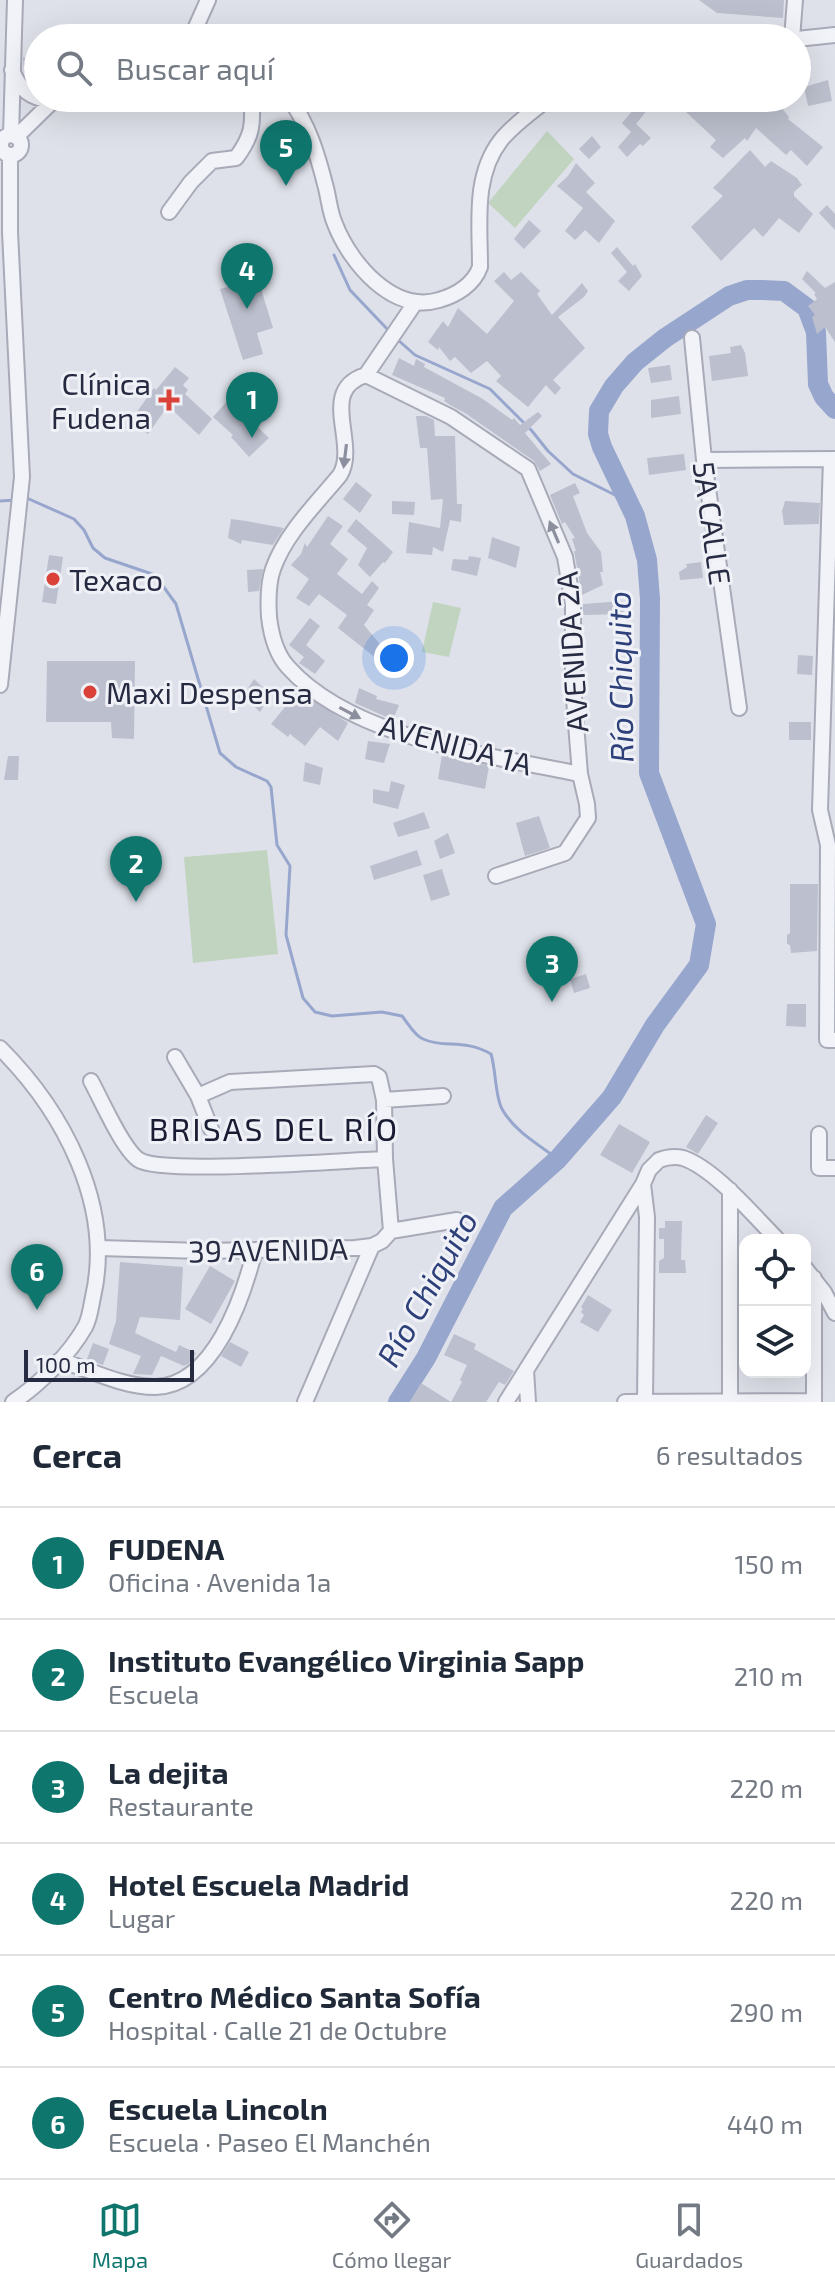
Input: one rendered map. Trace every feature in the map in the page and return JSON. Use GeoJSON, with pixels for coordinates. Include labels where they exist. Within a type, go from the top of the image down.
{"type":"FeatureCollection","features":[{"type":"Feature","properties":{"kind":"street"},"geometry":{"type":"LineString","coordinates":[[0,685],[19,500],[8,143],[15,0]]}},
{"type":"Feature","properties":{"kind":"street"},"geometry":{"type":"LineString","coordinates":[[197,24],[208,0]]}},
{"type":"Feature","properties":{"kind":"street"},"geometry":{"type":"LineString","coordinates":[[794,24],[795,0]]}},
{"type":"Feature","properties":{"kind":"street"},"geometry":{"type":"LineString","coordinates":[[811,37],[835,35]]}},
{"type":"Feature","properties":{"kind":"street"},"geometry":{"type":"LineString","coordinates":[[11,68],[24,90]]}},
{"type":"Feature","properties":{"kind":"street"},"geometry":{"type":"LineString","coordinates":[[8,143],[40,112]]}},
{"type":"Feature","properties":{"kind":"street"},"geometry":{"type":"LineString","coordinates":[[169,212],[191,182],[212,161],[236,158],[249,141],[253,112]]}},
{"type":"Feature","properties":{"kind":"street"},"geometry":{"type":"LineString","coordinates":[[300,112],[315,146],[335,224],[356,261],[381,287],[415,303],[439,300],[468,286],[477,278],[480,267],[481,183],[489,157],[503,137],[532,112]]}},
{"type":"Feature","properties":{"kind":"street","name":"AVENIDA 1A"},"geometry":{"type":"LineString","coordinates":[[415,303],[366,375],[352,383],[340,406],[347,448],[344,469],[287,543],[273,569],[269,608],[271,631],[288,668],[328,700],[360,718],[437,744],[580,774]]}},
{"type":"Feature","properties":{"kind":"street","name":"5A CALLE"},"geometry":{"type":"LineString","coordinates":[[692,338],[704,460],[739,708]]}},
{"type":"Feature","properties":{"kind":"street","name":"AVENIDA 2A"},"geometry":{"type":"LineString","coordinates":[[366,375],[451,417],[528,469],[565,557],[573,604],[573,686],[580,774],[588,818],[565,853],[496,876]]}},
{"type":"Feature","properties":{"kind":"street"},"geometry":{"type":"LineString","coordinates":[[704,460],[833,459],[820,810],[831,845],[831,1040]]}},
{"type":"Feature","properties":{"kind":"street"},"geometry":{"type":"LineString","coordinates":[[0,1048],[19,1066],[55,1115],[80,1167],[93,1209],[99,1248],[97,1282],[87,1325],[60,1360],[27,1393],[13,1402]]}},
{"type":"Feature","properties":{"kind":"street"},"geometry":{"type":"LineString","coordinates":[[175,1057],[198,1096],[211,1129]]}},
{"type":"Feature","properties":{"kind":"street"},"geometry":{"type":"LineString","coordinates":[[198,1096],[230,1082],[253,1079],[374,1074],[379,1077],[384,1100],[391,1231]]}},
{"type":"Feature","properties":{"kind":"street"},"geometry":{"type":"LineString","coordinates":[[91,1081],[121,1138],[139,1160],[165,1166],[193,1166],[385,1159]]}},
{"type":"Feature","properties":{"kind":"street"},"geometry":{"type":"LineString","coordinates":[[384,1100],[443,1096]]}},
{"type":"Feature","properties":{"kind":"street"},"geometry":{"type":"LineString","coordinates":[[819,1134],[819,1168],[835,1168]]}},
{"type":"Feature","properties":{"kind":"street"},"geometry":{"type":"LineString","coordinates":[[506,1402],[649,1170],[659,1160],[681,1157],[691,1162],[730,1190],[772,1234]]}},
{"type":"Feature","properties":{"kind":"street"},"geometry":{"type":"LineString","coordinates":[[643,1184],[647,1217],[645,1402]]}},
{"type":"Feature","properties":{"kind":"street"},"geometry":{"type":"LineString","coordinates":[[730,1190],[730,1401]]}},
{"type":"Feature","properties":{"kind":"street","name":"39 AVENIDA"},"geometry":{"type":"LineString","coordinates":[[99,1248],[121,1251],[372,1246],[391,1231],[457,1220]]}},
{"type":"Feature","properties":{"kind":"street"},"geometry":{"type":"LineString","coordinates":[[305,1402],[372,1246]]}},
{"type":"Feature","properties":{"kind":"street"},"geometry":{"type":"LineString","coordinates":[[60,1360],[126,1383],[157,1387],[190,1377],[212,1353],[240,1301],[255,1250]]}},
{"type":"Feature","properties":{"kind":"street"},"geometry":{"type":"LineString","coordinates":[[811,1275],[835,1313]]}},
{"type":"Feature","properties":{"kind":"street"},"geometry":{"type":"LineString","coordinates":[[625,1402],[814,1402],[811,1305]]}},
{"type":"Feature","properties":{"kind":"street"},"geometry":{"type":"LineString","coordinates":[[526,1369],[528,1402]]}},
{"type":"Feature","properties":{"kind":"green space"},"geometry":{"type":"Polygon","coordinates":[[[547,131],[574,159],[515,228],[488,203],[547,131]]]}},
{"type":"Feature","properties":{"kind":"green space"},"geometry":{"type":"Polygon","coordinates":[[[433,602],[461,608],[449,657],[422,652],[433,602]]]}},
{"type":"Feature","properties":{"kind":"green space"},"geometry":{"type":"Polygon","coordinates":[[[267,850],[278,954],[193,963],[184,857],[267,850]]]}},
{"type":"Feature","properties":{"kind":"building"},"geometry":{"type":"Polygon","coordinates":[[[699,0],[784,0],[783,18],[717,13],[699,0]]]}},
{"type":"Feature","properties":{"kind":"building"},"geometry":{"type":"Polygon","coordinates":[[[828,80],[832,101],[811,105],[811,85],[828,80]]]}},
{"type":"Feature","properties":{"kind":"building"},"geometry":{"type":"Polygon","coordinates":[[[632,112],[646,112],[636,124],[651,138],[627,157],[618,147],[631,132],[622,123],[632,112]]]}},
{"type":"Feature","properties":{"kind":"building"},"geometry":{"type":"Polygon","coordinates":[[[686,112],[785,112],[788,119],[823,147],[807,166],[791,150],[786,155],[756,128],[747,141],[745,138],[723,158],[710,147],[716,140],[686,112]]]}},
{"type":"Feature","properties":{"kind":"building"},"geometry":{"type":"Polygon","coordinates":[[[592,136],[601,147],[589,159],[579,149],[592,136]]]}},
{"type":"Feature","properties":{"kind":"building"},"geometry":{"type":"Polygon","coordinates":[[[750,150],[765,167],[771,161],[797,178],[802,185],[794,196],[813,214],[799,233],[779,218],[763,237],[754,228],[721,261],[691,227],[723,196],[713,188],[750,150]]]}},
{"type":"Feature","properties":{"kind":"building"},"geometry":{"type":"Polygon","coordinates":[[[576,163],[595,183],[586,192],[615,221],[599,243],[585,230],[575,240],[565,231],[583,208],[557,186],[576,163]]]}},
{"type":"Feature","properties":{"kind":"building"},"geometry":{"type":"Polygon","coordinates":[[[827,205],[835,214],[835,230],[819,213],[827,205]]]}},
{"type":"Feature","properties":{"kind":"building"},"geometry":{"type":"Polygon","coordinates":[[[529,220],[541,231],[524,249],[514,239],[529,220]]]}},
{"type":"Feature","properties":{"kind":"building"},"geometry":{"type":"Polygon","coordinates":[[[617,247],[633,266],[635,264],[642,276],[629,291],[618,281],[627,272],[611,253],[617,247]]]}},
{"type":"Feature","properties":{"kind":"building"},"geometry":{"type":"Polygon","coordinates":[[[807,271],[825,288],[835,282],[835,342],[825,327],[817,334],[812,317],[815,315],[808,306],[817,299],[816,293],[802,279],[807,271]]]}},
{"type":"Feature","properties":{"kind":"building"},"geometry":{"type":"Polygon","coordinates":[[[504,272],[511,280],[521,272],[540,291],[537,294],[552,315],[582,283],[588,291],[558,317],[585,348],[553,380],[561,388],[555,395],[546,385],[528,407],[496,381],[501,376],[487,361],[471,373],[455,357],[450,361],[439,347],[438,350],[428,342],[443,321],[448,327],[458,308],[487,334],[514,301],[494,281],[504,272]]]}},
{"type":"Feature","properties":{"kind":"building"},"geometry":{"type":"Polygon","coordinates":[[[258,279],[273,328],[257,333],[263,354],[243,360],[220,289],[258,279]]]}},
{"type":"Feature","properties":{"kind":"building"},"geometry":{"type":"Polygon","coordinates":[[[741,345],[748,376],[712,381],[709,356],[731,353],[730,347],[741,345]]]}},
{"type":"Feature","properties":{"kind":"building"},"geometry":{"type":"Polygon","coordinates":[[[399,358],[414,366],[416,359],[425,364],[424,367],[483,399],[512,420],[514,418],[520,425],[538,412],[542,416],[525,433],[551,464],[540,471],[534,461],[444,401],[445,398],[392,375],[399,358]]]}},
{"type":"Feature","properties":{"kind":"building"},"geometry":{"type":"Polygon","coordinates":[[[670,365],[672,380],[651,383],[648,368],[670,365]]]}},
{"type":"Feature","properties":{"kind":"building","name":"Clínica Fudena"},"geometry":{"type":"Polygon","coordinates":[[[175,367],[189,378],[183,385],[188,390],[185,394],[212,419],[199,435],[168,406],[148,434],[131,420],[154,388],[156,390],[175,367]]]}},
{"type":"Feature","properties":{"kind":"building"},"geometry":{"type":"Polygon","coordinates":[[[679,396],[681,414],[651,418],[651,400],[679,396]]]}},
{"type":"Feature","properties":{"kind":"building"},"geometry":{"type":"Polygon","coordinates":[[[229,399],[269,438],[249,457],[231,437],[233,435],[213,417],[229,399]]]}},
{"type":"Feature","properties":{"kind":"building"},"geometry":{"type":"Polygon","coordinates":[[[416,416],[434,420],[435,436],[455,436],[457,504],[462,504],[461,522],[450,520],[443,552],[433,547],[432,555],[406,553],[409,522],[440,528],[443,499],[431,500],[427,448],[420,448],[416,416]]]}},
{"type":"Feature","properties":{"kind":"building"},"geometry":{"type":"Polygon","coordinates":[[[684,454],[686,470],[649,475],[647,458],[684,454]]]}},
{"type":"Feature","properties":{"kind":"building"},"geometry":{"type":"Polygon","coordinates":[[[356,482],[372,495],[360,513],[343,499],[356,482]]]}},
{"type":"Feature","properties":{"kind":"building"},"geometry":{"type":"Polygon","coordinates":[[[575,483],[580,493],[573,496],[587,533],[601,552],[603,572],[600,572],[603,585],[582,595],[572,539],[575,538],[565,522],[562,524],[550,495],[575,483]]]}},
{"type":"Feature","properties":{"kind":"building"},"geometry":{"type":"Polygon","coordinates":[[[392,501],[415,502],[414,515],[392,514],[392,501]]]}},
{"type":"Feature","properties":{"kind":"building"},"geometry":{"type":"Polygon","coordinates":[[[785,501],[820,503],[819,524],[784,525],[782,511],[785,501]]]}},
{"type":"Feature","properties":{"kind":"building"},"geometry":{"type":"Polygon","coordinates":[[[328,516],[343,526],[330,544],[348,559],[337,574],[362,594],[372,581],[379,588],[367,605],[374,610],[364,625],[384,649],[377,659],[338,628],[347,615],[319,594],[309,606],[296,598],[309,579],[291,565],[328,516]]]}},
{"type":"Feature","properties":{"kind":"building"},"geometry":{"type":"Polygon","coordinates":[[[231,519],[284,528],[273,545],[242,540],[241,544],[228,538],[231,519]]]}},
{"type":"Feature","properties":{"kind":"building"},"geometry":{"type":"Polygon","coordinates":[[[356,519],[393,552],[370,577],[358,565],[367,548],[347,531],[356,519]]]}},
{"type":"Feature","properties":{"kind":"building"},"geometry":{"type":"Polygon","coordinates":[[[492,537],[520,547],[516,568],[488,558],[492,537]]]}},
{"type":"Feature","properties":{"kind":"building","name":"Texaco"},"geometry":{"type":"Polygon","coordinates":[[[49,555],[63,557],[56,604],[42,602],[49,555]]]}},
{"type":"Feature","properties":{"kind":"building"},"geometry":{"type":"Polygon","coordinates":[[[469,556],[481,558],[477,576],[451,570],[453,559],[468,560],[469,556]]]}},
{"type":"Feature","properties":{"kind":"building"},"geometry":{"type":"Polygon","coordinates":[[[701,562],[703,578],[680,580],[679,572],[687,567],[686,564],[701,562]]]}},
{"type":"Feature","properties":{"kind":"building"},"geometry":{"type":"Polygon","coordinates":[[[263,569],[259,591],[248,592],[247,570],[263,569]]]}},
{"type":"Feature","properties":{"kind":"building"},"geometry":{"type":"Polygon","coordinates":[[[623,601],[624,614],[583,615],[583,604],[623,601]]]}},
{"type":"Feature","properties":{"kind":"building"},"geometry":{"type":"Polygon","coordinates":[[[310,618],[320,626],[306,645],[325,661],[315,674],[299,663],[304,657],[289,645],[310,618]]]}},
{"type":"Feature","properties":{"kind":"building"},"geometry":{"type":"Polygon","coordinates":[[[798,655],[813,656],[812,675],[797,674],[798,655]]]}},
{"type":"Feature","properties":{"kind":"building","name":"Maxi Despensa"},"geometry":{"type":"Polygon","coordinates":[[[47,661],[135,661],[134,739],[112,738],[111,722],[46,722],[47,661]]]}},
{"type":"Feature","properties":{"kind":"building"},"geometry":{"type":"Polygon","coordinates":[[[254,679],[271,695],[260,712],[243,696],[254,679]]]}},
{"type":"Feature","properties":{"kind":"building"},"geometry":{"type":"Polygon","coordinates":[[[359,688],[377,696],[376,699],[399,705],[393,720],[355,703],[359,688]]]}},
{"type":"Feature","properties":{"kind":"building"},"geometry":{"type":"Polygon","coordinates":[[[299,690],[348,723],[338,741],[320,727],[305,746],[271,724],[299,690]]]}},
{"type":"Feature","properties":{"kind":"building"},"geometry":{"type":"Polygon","coordinates":[[[789,722],[811,722],[811,740],[789,740],[789,722]]]}},
{"type":"Feature","properties":{"kind":"building"},"geometry":{"type":"Polygon","coordinates":[[[368,741],[390,744],[384,763],[365,759],[368,741]]]}},
{"type":"Feature","properties":{"kind":"building"},"geometry":{"type":"Polygon","coordinates":[[[442,755],[489,766],[485,789],[438,779],[442,755]]]}},
{"type":"Feature","properties":{"kind":"building"},"geometry":{"type":"Polygon","coordinates":[[[8,756],[19,756],[18,780],[4,780],[8,756]]]}},
{"type":"Feature","properties":{"kind":"building"},"geometry":{"type":"Polygon","coordinates":[[[305,762],[323,768],[320,785],[303,781],[305,762]]]}},
{"type":"Feature","properties":{"kind":"building"},"geometry":{"type":"Polygon","coordinates":[[[391,781],[405,785],[398,809],[373,803],[373,789],[389,792],[391,781]]]}},
{"type":"Feature","properties":{"kind":"building"},"geometry":{"type":"Polygon","coordinates":[[[424,812],[430,828],[398,837],[393,823],[424,812]]]}},
{"type":"Feature","properties":{"kind":"building"},"geometry":{"type":"Polygon","coordinates":[[[539,816],[550,848],[525,856],[516,823],[539,816]]]}},
{"type":"Feature","properties":{"kind":"building"},"geometry":{"type":"Polygon","coordinates":[[[448,833],[455,853],[440,859],[434,841],[448,833]]]}},
{"type":"Feature","properties":{"kind":"building"},"geometry":{"type":"Polygon","coordinates":[[[417,850],[422,865],[374,880],[370,866],[417,850]]]}},
{"type":"Feature","properties":{"kind":"building"},"geometry":{"type":"Polygon","coordinates":[[[442,869],[450,895],[431,901],[423,875],[442,869]]]}},
{"type":"Feature","properties":{"kind":"building"},"geometry":{"type":"Polygon","coordinates":[[[790,884],[818,884],[817,951],[791,953],[787,944],[790,933],[790,884]]]}},
{"type":"Feature","properties":{"kind":"building"},"geometry":{"type":"Polygon","coordinates":[[[586,974],[590,988],[574,993],[570,979],[586,974]]]}},
{"type":"Feature","properties":{"kind":"building"},"geometry":{"type":"Polygon","coordinates":[[[787,1004],[806,1004],[806,1027],[786,1026],[787,1004]]]}},
{"type":"Feature","properties":{"kind":"building"},"geometry":{"type":"Polygon","coordinates":[[[706,1115],[718,1123],[698,1154],[686,1147],[706,1115]]]}},
{"type":"Feature","properties":{"kind":"building"},"geometry":{"type":"Polygon","coordinates":[[[619,1124],[650,1142],[632,1173],[600,1155],[619,1124]]]}},
{"type":"Feature","properties":{"kind":"building"},"geometry":{"type":"Polygon","coordinates":[[[665,1221],[682,1221],[681,1260],[685,1260],[686,1273],[659,1273],[659,1261],[664,1258],[664,1239],[659,1239],[659,1228],[665,1228],[665,1221]]]}},
{"type":"Feature","properties":{"kind":"building"},"geometry":{"type":"Polygon","coordinates":[[[120,1262],[183,1267],[180,1320],[140,1317],[135,1333],[176,1352],[179,1345],[196,1353],[188,1364],[184,1366],[161,1356],[152,1375],[133,1374],[141,1356],[109,1344],[116,1321],[120,1262]]]}},
{"type":"Feature","properties":{"kind":"building"},"geometry":{"type":"Polygon","coordinates":[[[210,1266],[235,1281],[211,1324],[185,1309],[210,1266]]]}},
{"type":"Feature","properties":{"kind":"building"},"geometry":{"type":"Polygon","coordinates":[[[588,1295],[612,1310],[598,1332],[580,1322],[584,1315],[581,1307],[588,1295]]]}},
{"type":"Feature","properties":{"kind":"building"},"geometry":{"type":"Polygon","coordinates":[[[454,1334],[476,1344],[474,1349],[514,1371],[505,1385],[499,1382],[486,1402],[451,1402],[467,1365],[444,1355],[454,1334]]]}},
{"type":"Feature","properties":{"kind":"building"},"geometry":{"type":"Polygon","coordinates":[[[230,1342],[249,1352],[241,1367],[221,1356],[230,1342]]]}},
{"type":"Feature","properties":{"kind":"building"},"geometry":{"type":"Polygon","coordinates":[[[93,1343],[109,1349],[103,1365],[87,1359],[93,1343]]]}},
{"type":"Feature","properties":{"kind":"building"},"geometry":{"type":"Polygon","coordinates":[[[421,1383],[451,1402],[410,1402],[421,1383]]]}},
{"type":"Feature","properties":{"kind":"waterway"},"geometry":{"type":"LineString","coordinates":[[334,255],[350,290],[390,332]]}},
{"type":"Feature","properties":{"kind":"waterway","name":"Río Chiquito"},"geometry":{"type":"LineString","coordinates":[[398,1402],[426,1358],[503,1208],[558,1159],[612,1097],[655,1025],[699,965],[706,924],[649,773],[650,599],[647,560],[635,516],[602,447],[598,434],[599,411],[614,386],[635,362],[665,338],[729,296],[747,290],[784,291],[807,308],[816,332],[818,384],[835,409]]}},
{"type":"Feature","properties":{"kind":"waterway"},"geometry":{"type":"LineString","coordinates":[[398,340],[415,355],[490,389],[573,474],[627,501]]}},
{"type":"Feature","properties":{"kind":"waterway"},"geometry":{"type":"LineString","coordinates":[[24,499],[74,519],[93,548],[105,558],[155,575],[176,604],[220,753],[236,767],[267,781],[271,787],[277,845],[290,866],[286,935],[303,998],[315,1012],[332,1016],[382,1012],[402,1016],[423,1039],[472,1046],[491,1054],[498,1097],[507,1117],[520,1131],[558,1159]]}},
{"type":"Feature","properties":{"kind":"waterway"},"geometry":{"type":"LineString","coordinates":[[0,501],[16,500]]}},
{"type":"Feature","properties":{"kind":"place","name":"Centro Médico Santa Sofía"},"geometry":{"type":"Point","coordinates":[286,186]}},
{"type":"Feature","properties":{"kind":"place","name":"Hotel Escuela Madrid"},"geometry":{"type":"Point","coordinates":[247,309]}},
{"type":"Feature","properties":{"kind":"place","name":"Clínica Fudena"},"geometry":{"type":"Point","coordinates":[169,400]}},
{"type":"Feature","properties":{"kind":"place","name":"FUDENA"},"geometry":{"type":"Point","coordinates":[252,438]}},
{"type":"Feature","properties":{"kind":"place","name":"Texaco"},"geometry":{"type":"Point","coordinates":[53,579]}},
{"type":"Feature","properties":{"kind":"place","name":"Maxi Despensa"},"geometry":{"type":"Point","coordinates":[90,692]}},
{"type":"Feature","properties":{"kind":"place","name":"Instituto Evangélico Virginia Sapp"},"geometry":{"type":"Point","coordinates":[136,902]}},
{"type":"Feature","properties":{"kind":"place","name":"La dejita"},"geometry":{"type":"Point","coordinates":[552,1002]}},
{"type":"Feature","properties":{"kind":"place","name":"Escuela Lincoln"},"geometry":{"type":"Point","coordinates":[37,1310]}},
{"type":"Feature","properties":{"kind":"district","name":"BRISAS DEL RÍO"},"geometry":{"type":"Point","coordinates":[274,1128]}}]}
